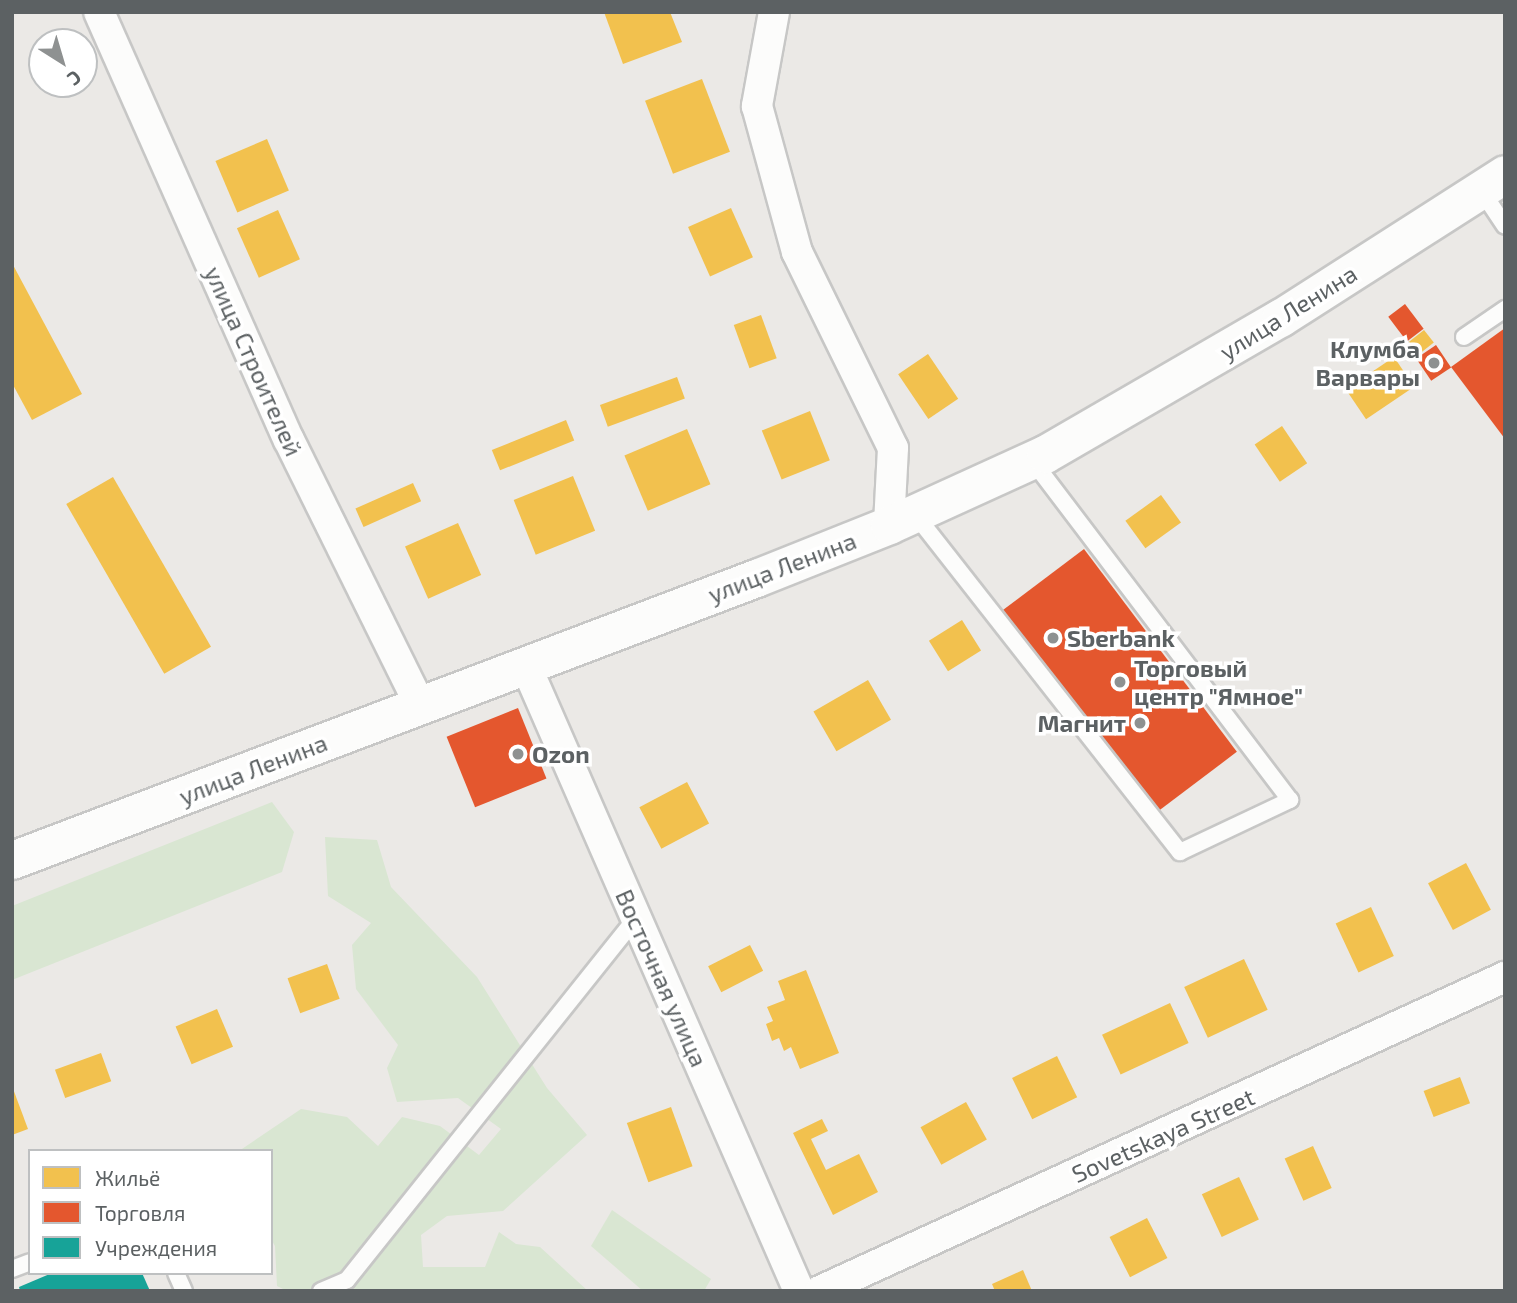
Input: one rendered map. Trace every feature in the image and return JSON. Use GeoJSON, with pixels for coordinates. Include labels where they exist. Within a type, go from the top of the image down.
{"type":"FeatureCollection","features":[{"type":"Feature","properties":{"kind":"street","name":"улица Строителей"},"geometry":{"type":"LineString","coordinates":[[99,12],[289,440],[420,705]]}},
{"type":"Feature","properties":{"kind":"street"},"geometry":{"type":"LineString","coordinates":[[774,12],[757,106],[797,252],[893,448],[901,519]]}},
{"type":"Feature","properties":{"kind":"street","name":"улица Ленина"},"geometry":{"type":"LineString","coordinates":[[12,860],[526,666],[901,519],[1032,460],[1087,432],[1280,318],[1493,182]]}},
{"type":"Feature","properties":{"kind":"street","name":"Восточная улица"},"geometry":{"type":"LineString","coordinates":[[526,666],[799,1291]]}},
{"type":"Feature","properties":{"kind":"street","name":"Sovetskaya Street"},"geometry":{"type":"LineString","coordinates":[[820,1291],[1505,977]]}},
{"type":"Feature","properties":{"kind":"lane"},"geometry":{"type":"LineString","coordinates":[[1493,182],[1505,226]]}},
{"type":"Feature","properties":{"kind":"lane"},"geometry":{"type":"LineString","coordinates":[[1464,337],[1505,309]]}},
{"type":"Feature","properties":{"kind":"lane"},"geometry":{"type":"LineString","coordinates":[[901,519],[1180,852],[1290,800],[1032,460]]}},
{"type":"Feature","properties":{"kind":"lane"},"geometry":{"type":"LineString","coordinates":[[321,1291],[347,1280],[636,918]]}},
{"type":"Feature","properties":{"kind":"lane"},"geometry":{"type":"LineString","coordinates":[[177,1275],[184,1291]]}},
{"type":"Feature","properties":{"kind":"green space"},"geometry":{"type":"Polygon","coordinates":[[[272,802],[294,832],[282,872],[12,980],[12,906],[272,802]]]}},
{"type":"Feature","properties":{"kind":"green space"},"geometry":{"type":"Polygon","coordinates":[[[325,837],[377,840],[391,887],[477,977],[547,1088],[587,1135],[503,1211],[447,1216],[421,1235],[423,1267],[485,1267],[499,1232],[516,1244],[540,1247],[588,1291],[287,1291],[277,1286],[273,1242],[273,1149],[242,1149],[301,1109],[347,1117],[378,1146],[402,1117],[440,1126],[479,1155],[501,1129],[458,1098],[397,1102],[387,1068],[398,1045],[356,989],[352,945],[371,923],[328,896],[325,837]]]}},
{"type":"Feature","properties":{"kind":"green space"},"geometry":{"type":"Polygon","coordinates":[[[612,1210],[711,1279],[704,1291],[643,1291],[591,1246],[612,1210]]]}},
{"type":"Feature","properties":{"kind":"building: Жильё"},"geometry":{"type":"Polygon","coordinates":[[[604,12],[670,12],[682,42],[623,64],[604,12]]]}},
{"type":"Feature","properties":{"kind":"building: Жильё"},"geometry":{"type":"Polygon","coordinates":[[[702,79],[730,152],[673,174],[645,101],[702,79]]]}},
{"type":"Feature","properties":{"kind":"building: Жильё"},"geometry":{"type":"Polygon","coordinates":[[[267,139],[289,191],[237,212],[215,161],[267,139]]]}},
{"type":"Feature","properties":{"kind":"building: Жильё"},"geometry":{"type":"Polygon","coordinates":[[[731,208],[753,257],[710,276],[688,227],[731,208]]]}},
{"type":"Feature","properties":{"kind":"building: Жильё"},"geometry":{"type":"Polygon","coordinates":[[[278,210],[300,259],[259,278],[237,228],[278,210]]]}},
{"type":"Feature","properties":{"kind":"building: Жильё"},"geometry":{"type":"Polygon","coordinates":[[[12,263],[82,394],[32,420],[12,383],[12,263]]]}},
{"type":"Feature","properties":{"kind":"building: Жильё"},"geometry":{"type":"Polygon","coordinates":[[[761,315],[777,358],[749,368],[734,325],[761,315]]]}},
{"type":"Feature","properties":{"kind":"building: Жильё"},"geometry":{"type":"Polygon","coordinates":[[[1424,330],[1434,343],[1419,354],[1409,342],[1424,330]]]}},
{"type":"Feature","properties":{"kind":"building: Жильё"},"geometry":{"type":"Polygon","coordinates":[[[928,354],[958,399],[928,419],[898,374],[928,354]]]}},
{"type":"Feature","properties":{"kind":"building: Жильё"},"geometry":{"type":"Polygon","coordinates":[[[1394,357],[1414,387],[1366,419],[1346,389],[1394,357]]]}},
{"type":"Feature","properties":{"kind":"building: Жильё"},"geometry":{"type":"Polygon","coordinates":[[[677,377],[685,399],[608,427],[600,405],[677,377]]]}},
{"type":"Feature","properties":{"kind":"building: Жильё"},"geometry":{"type":"Polygon","coordinates":[[[810,411],[830,460],[782,480],[762,430],[810,411]]]}},
{"type":"Feature","properties":{"kind":"building: Жильё"},"geometry":{"type":"Polygon","coordinates":[[[566,420],[574,440],[500,470],[492,450],[566,420]]]}},
{"type":"Feature","properties":{"kind":"building: Жильё"},"geometry":{"type":"Polygon","coordinates":[[[1282,426],[1307,463],[1280,482],[1255,444],[1282,426]]]}},
{"type":"Feature","properties":{"kind":"building: Жильё"},"geometry":{"type":"Polygon","coordinates":[[[687,429],[710,484],[648,511],[624,456],[687,429]]]}},
{"type":"Feature","properties":{"kind":"building: Жильё"},"geometry":{"type":"Polygon","coordinates":[[[573,476],[595,531],[536,555],[514,500],[573,476]]]}},
{"type":"Feature","properties":{"kind":"building: Жильё"},"geometry":{"type":"Polygon","coordinates":[[[113,477],[211,647],[164,674],[66,504],[113,477]]]}},
{"type":"Feature","properties":{"kind":"building: Жильё"},"geometry":{"type":"Polygon","coordinates":[[[413,483],[421,501],[364,527],[355,509],[413,483]]]}},
{"type":"Feature","properties":{"kind":"building: Жильё"},"geometry":{"type":"Polygon","coordinates":[[[1161,495],[1181,523],[1145,548],[1125,521],[1161,495]]]}},
{"type":"Feature","properties":{"kind":"building: Жильё"},"geometry":{"type":"Polygon","coordinates":[[[458,523],[481,575],[428,599],[405,547],[458,523]]]}},
{"type":"Feature","properties":{"kind":"building: Жильё"},"geometry":{"type":"Polygon","coordinates":[[[962,620],[981,651],[948,671],[929,641],[962,620]]]}},
{"type":"Feature","properties":{"kind":"building: Жильё"},"geometry":{"type":"Polygon","coordinates":[[[868,680],[891,720],[836,751],[813,712],[868,680]]]}},
{"type":"Feature","properties":{"kind":"building: Жильё"},"geometry":{"type":"Polygon","coordinates":[[[687,782],[709,823],[661,849],[639,807],[687,782]]]}},
{"type":"Feature","properties":{"kind":"building: Жильё"},"geometry":{"type":"Polygon","coordinates":[[[1466,863],[1491,910],[1453,930],[1428,883],[1466,863]]]}},
{"type":"Feature","properties":{"kind":"building: Жильё"},"geometry":{"type":"Polygon","coordinates":[[[1371,907],[1394,956],[1358,972],[1336,923],[1371,907]]]}},
{"type":"Feature","properties":{"kind":"building: Жильё"},"geometry":{"type":"Polygon","coordinates":[[[750,945],[763,971],[721,992],[708,966],[750,945]]]}},
{"type":"Feature","properties":{"kind":"building: Жильё"},"geometry":{"type":"Polygon","coordinates":[[[1244,959],[1268,1010],[1208,1038],[1184,987],[1244,959]]]}},
{"type":"Feature","properties":{"kind":"building: Жильё"},"geometry":{"type":"Polygon","coordinates":[[[327,964],[340,999],[300,1013],[288,978],[327,964]]]}},
{"type":"Feature","properties":{"kind":"building: Жильё"},"geometry":{"type":"Polygon","coordinates":[[[806,970],[839,1053],[800,1069],[791,1047],[784,1051],[779,1038],[772,1041],[766,1024],[773,1021],[767,1007],[785,1000],[778,981],[806,970]]]}},
{"type":"Feature","properties":{"kind":"building: Жильё"},"geometry":{"type":"Polygon","coordinates":[[[1170,1003],[1189,1043],[1121,1075],[1102,1035],[1170,1003]]]}},
{"type":"Feature","properties":{"kind":"building: Жильё"},"geometry":{"type":"Polygon","coordinates":[[[217,1009],[233,1047],[192,1064],[176,1027],[217,1009]]]}},
{"type":"Feature","properties":{"kind":"building: Жильё"},"geometry":{"type":"Polygon","coordinates":[[[101,1053],[111,1081],[65,1098],[55,1070],[101,1053]]]}},
{"type":"Feature","properties":{"kind":"building: Жильё"},"geometry":{"type":"Polygon","coordinates":[[[1057,1056],[1077,1097],[1032,1119],[1012,1078],[1057,1056]]]}},
{"type":"Feature","properties":{"kind":"building: Жильё"},"geometry":{"type":"Polygon","coordinates":[[[1460,1077],[1470,1103],[1434,1117],[1424,1091],[1460,1077]]]}},
{"type":"Feature","properties":{"kind":"building: Жильё"},"geometry":{"type":"Polygon","coordinates":[[[12,1086],[28,1129],[12,1135],[12,1086]]]}},
{"type":"Feature","properties":{"kind":"building: Жильё"},"geometry":{"type":"Polygon","coordinates":[[[966,1102],[987,1140],[941,1165],[921,1127],[966,1102]]]}},
{"type":"Feature","properties":{"kind":"building: Жильё"},"geometry":{"type":"Polygon","coordinates":[[[671,1107],[693,1166],[648,1182],[627,1123],[671,1107]]]}},
{"type":"Feature","properties":{"kind":"building: Жильё"},"geometry":{"type":"Polygon","coordinates":[[[822,1119],[828,1131],[811,1139],[826,1170],[859,1154],[878,1192],[833,1215],[793,1133],[822,1119]]]}},
{"type":"Feature","properties":{"kind":"building: Жильё"},"geometry":{"type":"Polygon","coordinates":[[[1313,1146],[1332,1188],[1303,1201],[1285,1159],[1313,1146]]]}},
{"type":"Feature","properties":{"kind":"building: Жильё"},"geometry":{"type":"Polygon","coordinates":[[[1239,1177],[1259,1220],[1222,1237],[1202,1194],[1239,1177]]]}},
{"type":"Feature","properties":{"kind":"building: Жильё"},"geometry":{"type":"Polygon","coordinates":[[[1147,1218],[1167,1258],[1130,1277],[1110,1237],[1147,1218]]]}},
{"type":"Feature","properties":{"kind":"building: Жильё"},"geometry":{"type":"Polygon","coordinates":[[[1023,1270],[1032,1291],[995,1291],[992,1284],[1023,1270]]]}},
{"type":"Feature","properties":{"kind":"building: Торговля"},"geometry":{"type":"Polygon","coordinates":[[[1405,304],[1424,329],[1407,341],[1388,317],[1405,304]]]}},
{"type":"Feature","properties":{"kind":"building: Торговля"},"geometry":{"type":"Polygon","coordinates":[[[1505,328],[1505,439],[1451,367],[1505,328]]]}},
{"type":"Feature","properties":{"kind":"building: Торговля","name":"Клумба Варвары"},"geometry":{"type":"Polygon","coordinates":[[[1436,345],[1451,367],[1431,381],[1416,358],[1436,345]]]}},
{"type":"Feature","properties":{"kind":"building: Торговля","name":"Торговый центр \"Ямное\""},"geometry":{"type":"Polygon","coordinates":[[[1084,549],[1237,752],[1154,814],[1001,612],[1084,549]]]}},
{"type":"Feature","properties":{"kind":"building: Торговля"},"geometry":{"type":"Polygon","coordinates":[[[518,708],[546,778],[475,807],[447,737],[518,708]]]}},
{"type":"Feature","properties":{"kind":"building: Учреждения"},"geometry":{"type":"Polygon","coordinates":[[[47,1275],[143,1275],[150,1291],[20,1291],[19,1287],[47,1275]]]}},
{"type":"Feature","properties":{"kind":"place","name":"Клумба Варвары"},"geometry":{"type":"Point","coordinates":[1434,363]}},
{"type":"Feature","properties":{"kind":"place","name":"Sberbank"},"geometry":{"type":"Point","coordinates":[1053,638]}},
{"type":"Feature","properties":{"kind":"place","name":"Торговый центр \"Ямное\""},"geometry":{"type":"Point","coordinates":[1120,682]}},
{"type":"Feature","properties":{"kind":"place","name":"Магнит"},"geometry":{"type":"Point","coordinates":[1140,723]}},
{"type":"Feature","properties":{"kind":"place","name":"Ozon"},"geometry":{"type":"Point","coordinates":[518,754]}}]}
